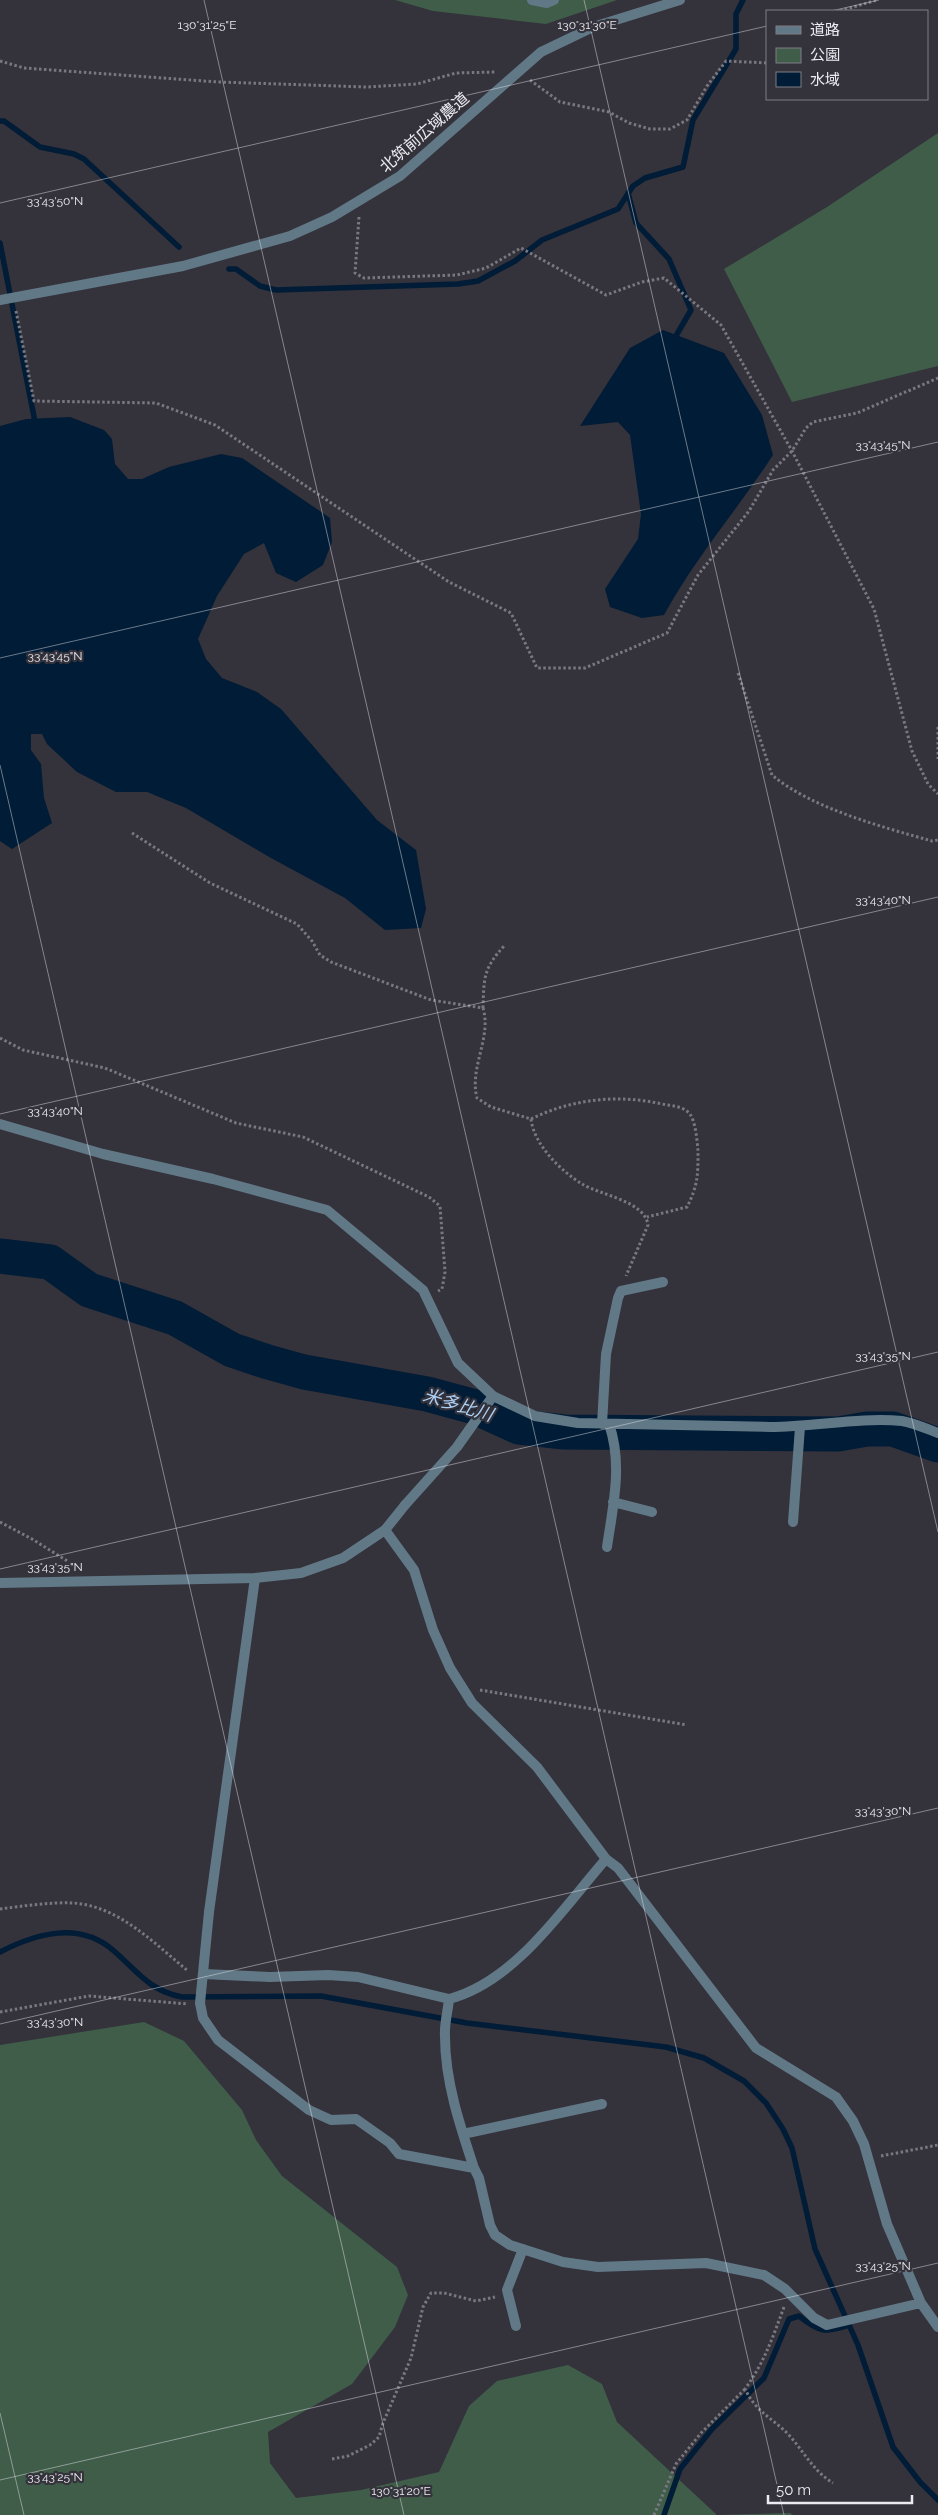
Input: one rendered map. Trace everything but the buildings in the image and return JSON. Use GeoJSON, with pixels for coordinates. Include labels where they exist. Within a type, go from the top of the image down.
{"type":"FeatureCollection","features":[{"type":"Feature","properties":{"kind":"street"},"geometry":{"type":"LineString","coordinates":[[532,0],[547,3],[554,0]]}},
{"type":"Feature","properties":{"kind":"street","name":"北筑前広域農道"},"geometry":{"type":"LineString","coordinates":[[0,300],[13,296],[132,276],[241,251],[290,236],[356,204],[400,176],[541,52],[593,27],[680,0]]}},
{"type":"Feature","properties":{"kind":"street"},"geometry":{"type":"LineString","coordinates":[[0,1124],[103,1154],[212,1179],[327,1210],[423,1290],[458,1363],[493,1396],[534,1416],[578,1423],[800,1427],[873,1420],[903,1421],[938,1433]]}},
{"type":"Feature","properties":{"kind":"street"},"geometry":{"type":"LineString","coordinates":[[606,1547],[617,1478],[616,1444],[606,1424],[606,1354],[621,1291],[663,1282]]}},
{"type":"Feature","properties":{"kind":"street"},"geometry":{"type":"LineString","coordinates":[[0,1582],[255,1578],[301,1573],[343,1558],[384,1530],[457,1447],[493,1396]]}},
{"type":"Feature","properties":{"kind":"street"},"geometry":{"type":"LineString","coordinates":[[793,1522],[800,1427]]}},
{"type":"Feature","properties":{"kind":"street"},"geometry":{"type":"LineString","coordinates":[[613,1502],[652,1512]]}},
{"type":"Feature","properties":{"kind":"street"},"geometry":{"type":"LineString","coordinates":[[384,1530],[414,1570],[433,1630],[450,1668],[472,1703],[537,1767],[606,1859],[618,1868],[756,2048],[836,2097],[853,2120],[868,2158],[887,2224],[921,2304],[938,2327]]}},
{"type":"Feature","properties":{"kind":"street"},"geometry":{"type":"LineString","coordinates":[[255,1578],[202,1974],[200,2003],[203,2018],[218,2040],[309,2110],[330,2120],[356,2119],[390,2143],[399,2154],[474,2168]]}},
{"type":"Feature","properties":{"kind":"street"},"geometry":{"type":"LineString","coordinates":[[202,1974],[270,1977],[328,1974],[358,1977],[449,1999],[463,1995],[488,1982],[523,1955],[606,1859]]}},
{"type":"Feature","properties":{"kind":"street"},"geometry":{"type":"LineString","coordinates":[[449,1999],[444,2036],[448,2073],[463,2134],[479,2178],[490,2225],[495,2235],[510,2245],[563,2262],[598,2267],[706,2263],[764,2275],[790,2293],[814,2318],[827,2325],[921,2304]]}},
{"type":"Feature","properties":{"kind":"street"},"geometry":{"type":"LineString","coordinates":[[463,2134],[602,2104]]}},
{"type":"Feature","properties":{"kind":"street"},"geometry":{"type":"LineString","coordinates":[[516,2326],[507,2290],[523,2249]]}},
{"type":"Feature","properties":{"kind":"path"},"geometry":{"type":"LineString","coordinates":[[843,10],[877,0]]}},
{"type":"Feature","properties":{"kind":"path"},"geometry":{"type":"LineString","coordinates":[[0,61],[24,68],[208,81],[368,87],[416,84],[456,73],[516,72],[532,81],[560,102],[609,112],[636,125],[670,129],[686,120],[707,86],[726,61],[766,63]]}},
{"type":"Feature","properties":{"kind":"path"},"geometry":{"type":"LineString","coordinates":[[356,204],[360,219],[355,273],[364,278],[457,275],[486,268],[521,248],[606,295],[642,282],[664,278],[721,324],[792,451],[874,610],[912,751],[928,784],[938,794]]}},
{"type":"Feature","properties":{"kind":"path"},"geometry":{"type":"LineString","coordinates":[[13,296],[34,401],[156,403],[215,425],[450,582],[511,613],[537,668],[586,668],[667,633],[698,575],[748,511],[773,470],[792,451],[806,428],[813,422],[856,413],[938,378]]}},
{"type":"Feature","properties":{"kind":"path"},"geometry":{"type":"LineString","coordinates":[[738,673],[772,775],[780,782],[832,809],[877,826],[932,841],[938,840]]}},
{"type":"Feature","properties":{"kind":"path"},"geometry":{"type":"LineString","coordinates":[[938,727],[938,759]]}},
{"type":"Feature","properties":{"kind":"path"},"geometry":{"type":"LineString","coordinates":[[132,833],[210,883],[297,924],[312,941],[320,955],[331,962],[431,1000],[483,1008]]}},
{"type":"Feature","properties":{"kind":"path"},"geometry":{"type":"LineString","coordinates":[[504,946],[490,962],[485,974],[483,1008],[485,1029],[473,1084],[477,1098],[491,1107],[531,1119],[550,1110],[587,1100],[643,1100],[683,1108],[691,1115],[698,1142],[698,1179],[695,1191],[687,1206],[647,1217]]}},
{"type":"Feature","properties":{"kind":"path"},"geometry":{"type":"LineString","coordinates":[[0,1038],[23,1050],[73,1059],[105,1068],[236,1123],[303,1137],[429,1197],[440,1206],[445,1272],[442,1289],[427,1299]]}},
{"type":"Feature","properties":{"kind":"path"},"geometry":{"type":"LineString","coordinates":[[531,1119],[532,1128],[540,1142],[557,1163],[583,1184],[639,1209],[647,1217],[648,1224],[633,1256],[621,1291]]}},
{"type":"Feature","properties":{"kind":"path"},"geometry":{"type":"LineString","coordinates":[[0,1522],[67,1560],[80,1570],[82,1582]]}},
{"type":"Feature","properties":{"kind":"path"},"geometry":{"type":"LineString","coordinates":[[462,1687],[687,1725]]}},
{"type":"Feature","properties":{"kind":"path"},"geometry":{"type":"LineString","coordinates":[[0,1909],[74,1904],[96,1908],[125,1922],[194,1976],[202,1974]]}},
{"type":"Feature","properties":{"kind":"path"},"geometry":{"type":"LineString","coordinates":[[0,2012],[89,1996],[200,2003]]}},
{"type":"Feature","properties":{"kind":"path"},"geometry":{"type":"LineString","coordinates":[[868,2158],[938,2145]]}},
{"type":"Feature","properties":{"kind":"path"},"geometry":{"type":"LineString","coordinates":[[332,2459],[348,2456],[370,2445],[379,2437],[383,2422],[411,2358],[423,2307],[431,2293],[444,2293],[476,2301],[496,2297],[507,2290]]}},
{"type":"Feature","properties":{"kind":"path"},"geometry":{"type":"LineString","coordinates":[[654,2515],[676,2464],[701,2433],[746,2389],[759,2369],[773,2340],[790,2293]]}},
{"type":"Feature","properties":{"kind":"path"},"geometry":{"type":"LineString","coordinates":[[746,2389],[752,2403],[788,2434],[822,2476],[833,2483]]}},
{"type":"Feature","properties":{"kind":"green space"},"geometry":{"type":"Polygon","coordinates":[[[395,0],[617,0],[546,24],[433,11],[395,0]]]}},
{"type":"Feature","properties":{"kind":"green space"},"geometry":{"type":"Polygon","coordinates":[[[938,133],[938,366],[792,402],[724,269],[827,207],[938,133]]]}},
{"type":"Feature","properties":{"kind":"green space"},"geometry":{"type":"Polygon","coordinates":[[[144,2022],[184,2041],[242,2110],[256,2140],[282,2176],[397,2267],[408,2295],[395,2327],[352,2384],[268,2432],[270,2463],[296,2498],[361,2490],[439,2472],[469,2406],[497,2381],[568,2365],[602,2384],[617,2422],[717,2515],[0,2515],[0,2045],[144,2022]]]}},
{"type":"Feature","properties":{"kind":"green space"},"geometry":{"type":"Polygon","coordinates":[[[790,2513],[793,2515],[717,2515],[790,2513]]]}},
{"type":"Feature","properties":{"kind":"water"},"geometry":{"type":"Polygon","coordinates":[[[663,330],[724,353],[762,415],[773,455],[689,574],[664,615],[642,618],[610,607],[605,589],[638,539],[641,514],[630,435],[618,422],[580,426],[630,348],[663,330]]]}},
{"type":"Feature","properties":{"kind":"water"},"geometry":{"type":"Polygon","coordinates":[[[70,417],[104,430],[112,439],[115,464],[128,479],[142,479],[169,467],[221,454],[242,458],[330,518],[332,542],[323,565],[296,582],[276,573],[264,543],[244,554],[217,596],[198,639],[206,659],[222,678],[257,692],[281,709],[377,820],[416,850],[426,909],[421,928],[385,930],[345,898],[271,858],[186,808],[147,792],[116,792],[77,772],[47,744],[42,734],[31,734],[31,750],[41,764],[44,798],[52,823],[12,849],[0,841],[0,426],[26,419],[70,417]]]}},
{"type":"Feature","properties":{"kind":"waterway"},"geometry":{"type":"LineString","coordinates":[[229,269],[236,269],[260,286],[276,290],[458,284],[478,281],[515,261],[542,240],[618,209],[633,186],[645,178],[683,167],[693,120],[736,49],[736,14],[743,0]]}},
{"type":"Feature","properties":{"kind":"waterway"},"geometry":{"type":"LineString","coordinates":[[0,121],[4,121],[40,147],[74,154],[84,159],[179,247]]}},
{"type":"Feature","properties":{"kind":"waterway"},"geometry":{"type":"LineString","coordinates":[[628,193],[636,223],[669,259],[691,310],[673,341]]}},
{"type":"Feature","properties":{"kind":"waterway"},"geometry":{"type":"LineString","coordinates":[[0,243],[36,427]]}},
{"type":"Feature","properties":{"kind":"waterway","name":"米多比川"},"geometry":{"type":"LineString","coordinates":[[0,1256],[50,1262],[89,1290],[175,1318],[232,1350],[268,1362],[304,1372],[427,1394],[475,1407],[519,1427],[564,1432],[838,1434],[867,1429],[893,1429],[938,1445]]}},
{"type":"Feature","properties":{"kind":"waterway"},"geometry":{"type":"LineString","coordinates":[[0,1952],[43,1935],[73,1933],[101,1942],[114,1951],[145,1980],[161,1990],[182,1997],[321,1996],[467,2023],[666,2047],[704,2058],[744,2081],[766,2103],[783,2129],[792,2148],[815,2249],[858,2345],[893,2447],[920,2482],[938,2500]]}},
{"type":"Feature","properties":{"kind":"waterway"},"geometry":{"type":"LineString","coordinates":[[664,2515],[680,2469],[712,2429],[764,2378],[789,2319],[799,2316],[822,2330],[834,2330],[849,2325]]}}]}
